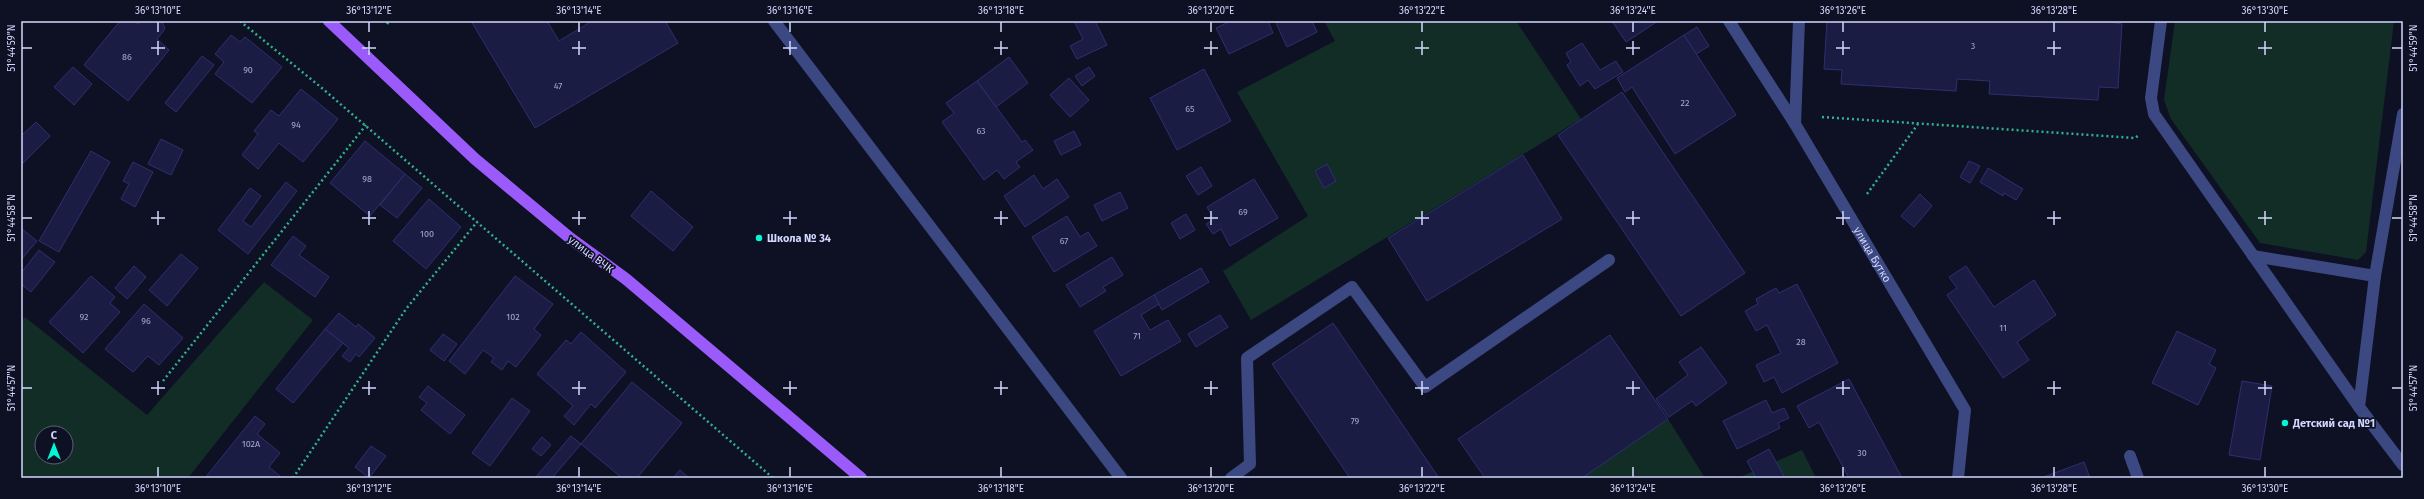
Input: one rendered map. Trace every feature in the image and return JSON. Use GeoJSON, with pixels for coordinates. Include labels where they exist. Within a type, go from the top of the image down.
{"type":"FeatureCollection","features":[{"type":"Feature","properties":{"kind":"main road","name":"улица ВЧК"},"geometry":{"type":"LineString","coordinates":[[329,21],[476,159],[570,238],[626,279],[861,478]]}},
{"type":"Feature","properties":{"kind":"lane"},"geometry":{"type":"LineString","coordinates":[[774,21],[1121,478]]}},
{"type":"Feature","properties":{"kind":"lane","name":"улица Бутко"},"geometry":{"type":"LineString","coordinates":[[1729,21],[1795,120],[1850,217],[1965,410],[1958,478]]}},
{"type":"Feature","properties":{"kind":"lane"},"geometry":{"type":"LineString","coordinates":[[1795,120],[1799,21]]}},
{"type":"Feature","properties":{"kind":"lane"},"geometry":{"type":"LineString","coordinates":[[2161,21],[2151,98],[2154,114],[2359,407],[2403,465]]}},
{"type":"Feature","properties":{"kind":"lane"},"geometry":{"type":"LineString","coordinates":[[2359,407],[2375,276],[2403,114]]}},
{"type":"Feature","properties":{"kind":"lane"},"geometry":{"type":"LineString","coordinates":[[2253,256],[2375,276]]}},
{"type":"Feature","properties":{"kind":"lane"},"geometry":{"type":"LineString","coordinates":[[1231,478],[1250,464],[1247,358],[1352,287],[1425,387],[1609,260]]}},
{"type":"Feature","properties":{"kind":"lane"},"geometry":{"type":"LineString","coordinates":[[2130,456],[2138,478]]}},
{"type":"Feature","properties":{"kind":"path"},"geometry":{"type":"LineString","coordinates":[[240,21],[366,125],[773,478]]}},
{"type":"Feature","properties":{"kind":"path"},"geometry":{"type":"LineString","coordinates":[[1795,120],[1918,124],[2135,138],[2159,121]]}},
{"type":"Feature","properties":{"kind":"path"},"geometry":{"type":"LineString","coordinates":[[1850,217],[1918,124]]}},
{"type":"Feature","properties":{"kind":"path"},"geometry":{"type":"LineString","coordinates":[[163,381],[366,125]]}},
{"type":"Feature","properties":{"kind":"path"},"geometry":{"type":"LineString","coordinates":[[293,478],[406,309],[477,222]]}},
{"type":"Feature","properties":{"kind":"green space"},"geometry":{"type":"Polygon","coordinates":[[[1324,21],[1516,21],[1581,119],[1251,320],[1223,271],[1308,216],[1237,92],[1335,41],[1324,21]]]}},
{"type":"Feature","properties":{"kind":"green space"},"geometry":{"type":"Polygon","coordinates":[[[2175,21],[2394,21],[2366,252],[2358,260],[2260,243],[2171,119],[2164,100],[2175,21]]]}},
{"type":"Feature","properties":{"kind":"green space"},"geometry":{"type":"Polygon","coordinates":[[[264,282],[313,320],[188,478],[21,478],[21,322],[25,317],[147,415],[264,282]]]}},
{"type":"Feature","properties":{"kind":"green space"},"geometry":{"type":"Polygon","coordinates":[[[1668,419],[1705,478],[1582,478],[1668,419]]]}},
{"type":"Feature","properties":{"kind":"green space"},"geometry":{"type":"Polygon","coordinates":[[[1802,450],[1816,478],[1738,478],[1802,450]]]}},
{"type":"Feature","properties":{"kind":"building"},"geometry":{"type":"Polygon","coordinates":[[[120,21],[134,21],[138,24],[141,21],[162,21],[165,29],[157,39],[169,50],[128,101],[84,65],[120,21]]]}},
{"type":"Feature","properties":{"kind":"building"},"geometry":{"type":"Polygon","coordinates":[[[471,21],[547,21],[559,41],[592,21],[665,21],[678,43],[535,128],[471,21]]]}},
{"type":"Feature","properties":{"kind":"building"},"geometry":{"type":"Polygon","coordinates":[[[1074,21],[1095,21],[1107,45],[1077,59],[1070,46],[1083,39],[1074,21]]]}},
{"type":"Feature","properties":{"kind":"building"},"geometry":{"type":"Polygon","coordinates":[[[1231,21],[1268,21],[1273,33],[1229,54],[1216,28],[1231,21]]]}},
{"type":"Feature","properties":{"kind":"building"},"geometry":{"type":"Polygon","coordinates":[[[1280,21],[1312,21],[1317,32],[1287,47],[1276,23],[1280,21]]]}},
{"type":"Feature","properties":{"kind":"building"},"geometry":{"type":"Polygon","coordinates":[[[1612,21],[1658,21],[1626,42],[1612,21]]]}},
{"type":"Feature","properties":{"kind":"building"},"geometry":{"type":"Polygon","coordinates":[[[1827,21],[2105,21],[2122,24],[2118,88],[2099,87],[2098,100],[1989,94],[1990,81],[1957,79],[1956,91],[1841,84],[1842,70],[1824,69],[1827,21]]]}},
{"type":"Feature","properties":{"kind":"building"},"geometry":{"type":"Polygon","coordinates":[[[1697,27],[1709,46],[1696,54],[1684,35],[1697,27]]]}},
{"type":"Feature","properties":{"kind":"building"},"geometry":{"type":"Polygon","coordinates":[[[231,35],[240,42],[245,37],[282,67],[252,103],[215,74],[224,62],[215,54],[231,35]]]}},
{"type":"Feature","properties":{"kind":"building"},"geometry":{"type":"Polygon","coordinates":[[[1684,35],[1736,115],[1675,154],[1632,87],[1625,92],[1617,78],[1684,35]]]}},
{"type":"Feature","properties":{"kind":"building"},"geometry":{"type":"Polygon","coordinates":[[[1582,43],[1600,70],[1616,61],[1623,72],[1595,89],[1588,80],[1580,86],[1567,65],[1571,62],[1566,53],[1582,43]]]}},
{"type":"Feature","properties":{"kind":"building"},"geometry":{"type":"Polygon","coordinates":[[[202,56],[214,65],[176,112],[165,103],[202,56]]]}},
{"type":"Feature","properties":{"kind":"building"},"geometry":{"type":"Polygon","coordinates":[[[1009,57],[1028,83],[996,107],[977,81],[1009,57]]]}},
{"type":"Feature","properties":{"kind":"building"},"geometry":{"type":"Polygon","coordinates":[[[73,67],[92,84],[74,105],[54,87],[73,67]]]}},
{"type":"Feature","properties":{"kind":"building"},"geometry":{"type":"Polygon","coordinates":[[[1089,67],[1095,76],[1082,86],[1075,76],[1089,67]]]}},
{"type":"Feature","properties":{"kind":"building"},"geometry":{"type":"Polygon","coordinates":[[[1204,69],[1231,121],[1177,150],[1150,98],[1204,69]]]}},
{"type":"Feature","properties":{"kind":"building"},"geometry":{"type":"Polygon","coordinates":[[[1069,78],[1089,100],[1070,117],[1050,95],[1069,78]]]}},
{"type":"Feature","properties":{"kind":"building"},"geometry":{"type":"Polygon","coordinates":[[[977,81],[1022,142],[1025,140],[1033,150],[1016,162],[1020,167],[1004,179],[997,170],[984,180],[942,122],[954,113],[946,103],[977,81]]]}},
{"type":"Feature","properties":{"kind":"building"},"geometry":{"type":"Polygon","coordinates":[[[301,89],[338,119],[303,162],[279,143],[258,169],[242,155],[258,134],[254,131],[271,110],[279,116],[301,89]]]}},
{"type":"Feature","properties":{"kind":"building"},"geometry":{"type":"Polygon","coordinates":[[[1622,92],[1745,273],[1681,316],[1558,135],[1622,92]]]}},
{"type":"Feature","properties":{"kind":"building"},"geometry":{"type":"Polygon","coordinates":[[[36,122],[50,136],[23,163],[21,160],[21,136],[36,122]]]}},
{"type":"Feature","properties":{"kind":"building"},"geometry":{"type":"Polygon","coordinates":[[[1074,131],[1081,145],[1061,155],[1054,141],[1074,131]]]}},
{"type":"Feature","properties":{"kind":"building"},"geometry":{"type":"Polygon","coordinates":[[[161,139],[183,150],[171,175],[148,164],[161,139]]]}},
{"type":"Feature","properties":{"kind":"building"},"geometry":{"type":"Polygon","coordinates":[[[365,141],[405,174],[370,216],[330,183],[365,141]]]}},
{"type":"Feature","properties":{"kind":"building"},"geometry":{"type":"Polygon","coordinates":[[[91,151],[110,162],[59,252],[39,241],[91,151]]]}},
{"type":"Feature","properties":{"kind":"building"},"geometry":{"type":"Polygon","coordinates":[[[1523,155],[1562,219],[1427,301],[1388,238],[1523,155]]]}},
{"type":"Feature","properties":{"kind":"building"},"geometry":{"type":"Polygon","coordinates":[[[1969,161],[1980,166],[1970,183],[1960,177],[1969,161]]]}},
{"type":"Feature","properties":{"kind":"building"},"geometry":{"type":"Polygon","coordinates":[[[133,162],[153,172],[135,207],[121,199],[129,184],[123,181],[133,162]]]}},
{"type":"Feature","properties":{"kind":"building"},"geometry":{"type":"Polygon","coordinates":[[[1327,164],[1336,181],[1324,188],[1315,171],[1327,164]]]}},
{"type":"Feature","properties":{"kind":"building"},"geometry":{"type":"Polygon","coordinates":[[[1201,167],[1212,186],[1198,195],[1186,176],[1201,167]]]}},
{"type":"Feature","properties":{"kind":"building"},"geometry":{"type":"Polygon","coordinates":[[[1988,168],[2023,189],[2016,200],[2004,193],[2003,196],[1980,182],[1988,168]]]}},
{"type":"Feature","properties":{"kind":"building"},"geometry":{"type":"Polygon","coordinates":[[[405,174],[422,188],[397,218],[380,205],[405,174]]]}},
{"type":"Feature","properties":{"kind":"building"},"geometry":{"type":"Polygon","coordinates":[[[1034,175],[1043,189],[1057,179],[1069,197],[1025,227],[1004,196],[1034,175]]]}},
{"type":"Feature","properties":{"kind":"building"},"geometry":{"type":"Polygon","coordinates":[[[1254,179],[1278,218],[1230,246],[1221,229],[1213,234],[1206,224],[1214,219],[1207,207],[1254,179]]]}},
{"type":"Feature","properties":{"kind":"building"},"geometry":{"type":"Polygon","coordinates":[[[286,182],[297,191],[248,254],[218,230],[250,188],[261,196],[243,221],[251,227],[286,182]]]}},
{"type":"Feature","properties":{"kind":"building"},"geometry":{"type":"Polygon","coordinates":[[[651,191],[693,227],[673,251],[631,216],[651,191]]]}},
{"type":"Feature","properties":{"kind":"building"},"geometry":{"type":"Polygon","coordinates":[[[1120,192],[1128,208],[1102,221],[1094,205],[1120,192]]]}},
{"type":"Feature","properties":{"kind":"building"},"geometry":{"type":"Polygon","coordinates":[[[1920,194],[1932,206],[1914,227],[1901,216],[1920,194]]]}},
{"type":"Feature","properties":{"kind":"building"},"geometry":{"type":"Polygon","coordinates":[[[429,199],[461,227],[426,269],[393,241],[429,199]]]}},
{"type":"Feature","properties":{"kind":"building"},"geometry":{"type":"Polygon","coordinates":[[[1186,214],[1195,230],[1180,239],[1171,223],[1186,214]]]}},
{"type":"Feature","properties":{"kind":"building"},"geometry":{"type":"Polygon","coordinates":[[[1067,216],[1080,237],[1088,232],[1097,246],[1054,272],[1032,237],[1067,216]]]}},
{"type":"Feature","properties":{"kind":"building"},"geometry":{"type":"Polygon","coordinates":[[[21,228],[37,241],[21,260],[21,228]]]}},
{"type":"Feature","properties":{"kind":"building"},"geometry":{"type":"Polygon","coordinates":[[[293,236],[306,246],[299,255],[329,277],[315,297],[271,265],[293,236]]]}},
{"type":"Feature","properties":{"kind":"building"},"geometry":{"type":"Polygon","coordinates":[[[39,250],[55,262],[31,292],[21,284],[21,273],[39,250]]]}},
{"type":"Feature","properties":{"kind":"building"},"geometry":{"type":"Polygon","coordinates":[[[181,254],[198,268],[167,306],[149,290],[181,254]]]}},
{"type":"Feature","properties":{"kind":"building"},"geometry":{"type":"Polygon","coordinates":[[[1112,257],[1123,275],[1103,287],[1106,291],[1080,307],[1066,285],[1112,257]]]}},
{"type":"Feature","properties":{"kind":"building"},"geometry":{"type":"Polygon","coordinates":[[[134,266],[146,277],[127,299],[115,288],[134,266]]]}},
{"type":"Feature","properties":{"kind":"building"},"geometry":{"type":"Polygon","coordinates":[[[1966,266],[1994,307],[2034,280],[2056,315],[2017,342],[2029,360],[2003,378],[1947,295],[1957,288],[1949,277],[1966,266]]]}},
{"type":"Feature","properties":{"kind":"building"},"geometry":{"type":"Polygon","coordinates":[[[1201,268],[1209,282],[1162,310],[1154,295],[1201,268]]]}},
{"type":"Feature","properties":{"kind":"building"},"geometry":{"type":"Polygon","coordinates":[[[91,276],[115,297],[110,303],[120,312],[83,353],[49,322],[91,276]]]}},
{"type":"Feature","properties":{"kind":"building"},"geometry":{"type":"Polygon","coordinates":[[[515,276],[553,304],[534,329],[541,335],[516,367],[508,361],[502,370],[491,362],[494,358],[483,350],[465,374],[449,361],[515,276]]]}},
{"type":"Feature","properties":{"kind":"building"},"geometry":{"type":"Polygon","coordinates":[[[1797,284],[1838,363],[1782,393],[1774,377],[1764,382],[1756,365],[1781,353],[1767,325],[1756,331],[1745,311],[1758,304],[1756,299],[1776,288],[1779,293],[1797,284]]]}},
{"type":"Feature","properties":{"kind":"building"},"geometry":{"type":"Polygon","coordinates":[[[1154,295],[1159,304],[1141,315],[1150,330],[1168,320],[1181,341],[1121,376],[1094,331],[1154,295]]]}},
{"type":"Feature","properties":{"kind":"building"},"geometry":{"type":"Polygon","coordinates":[[[144,304],[183,338],[159,365],[148,356],[133,372],[105,349],[144,304]]]}},
{"type":"Feature","properties":{"kind":"building"},"geometry":{"type":"Polygon","coordinates":[[[339,313],[356,327],[358,324],[375,338],[359,357],[356,354],[350,362],[342,356],[349,348],[325,329],[339,313]]]}},
{"type":"Feature","properties":{"kind":"building"},"geometry":{"type":"Polygon","coordinates":[[[1220,315],[1228,327],[1196,347],[1188,334],[1220,315]]]}},
{"type":"Feature","properties":{"kind":"building"},"geometry":{"type":"Polygon","coordinates":[[[1333,323],[1439,478],[1350,478],[1272,364],[1333,323]]]}},
{"type":"Feature","properties":{"kind":"building"},"geometry":{"type":"Polygon","coordinates":[[[325,329],[343,343],[293,403],[276,389],[325,329]]]}},
{"type":"Feature","properties":{"kind":"building"},"geometry":{"type":"Polygon","coordinates":[[[2177,331],[2216,350],[2209,364],[2216,368],[2198,405],[2152,383],[2177,331]]]}},
{"type":"Feature","properties":{"kind":"building"},"geometry":{"type":"Polygon","coordinates":[[[581,332],[626,372],[595,408],[591,404],[574,425],[564,416],[573,406],[537,374],[566,340],[571,344],[581,332]]]}},
{"type":"Feature","properties":{"kind":"building"},"geometry":{"type":"Polygon","coordinates":[[[443,334],[457,344],[444,361],[430,350],[443,334]]]}},
{"type":"Feature","properties":{"kind":"building"},"geometry":{"type":"Polygon","coordinates":[[[1610,335],[1668,419],[1582,478],[1485,478],[1458,439],[1610,335]]]}},
{"type":"Feature","properties":{"kind":"building"},"geometry":{"type":"Polygon","coordinates":[[[1701,347],[1727,383],[1696,406],[1692,401],[1669,417],[1656,399],[1688,375],[1679,362],[1701,347]]]}},
{"type":"Feature","properties":{"kind":"building"},"geometry":{"type":"Polygon","coordinates":[[[1849,379],[1902,478],[1849,478],[1819,422],[1809,428],[1797,406],[1849,379]]]}},
{"type":"Feature","properties":{"kind":"building"},"geometry":{"type":"Polygon","coordinates":[[[2242,381],[2272,386],[2260,460],[2229,455],[2242,381]]]}},
{"type":"Feature","properties":{"kind":"building"},"geometry":{"type":"Polygon","coordinates":[[[632,382],[682,423],[637,478],[622,478],[581,444],[632,382]]]}},
{"type":"Feature","properties":{"kind":"building"},"geometry":{"type":"Polygon","coordinates":[[[428,386],[465,415],[450,434],[421,410],[427,403],[419,397],[428,386]]]}},
{"type":"Feature","properties":{"kind":"building"},"geometry":{"type":"Polygon","coordinates":[[[512,398],[530,411],[490,466],[472,453],[512,398]]]}},
{"type":"Feature","properties":{"kind":"building"},"geometry":{"type":"Polygon","coordinates":[[[1766,400],[1772,413],[1784,408],[1789,418],[1778,423],[1780,428],[1737,449],[1723,421],[1766,400]]]}},
{"type":"Feature","properties":{"kind":"building"},"geometry":{"type":"Polygon","coordinates":[[[255,416],[265,424],[257,434],[280,453],[269,467],[281,477],[205,478],[255,416]]]}},
{"type":"Feature","properties":{"kind":"building"},"geometry":{"type":"Polygon","coordinates":[[[571,436],[581,444],[552,478],[535,478],[571,436]]]}},
{"type":"Feature","properties":{"kind":"building"},"geometry":{"type":"Polygon","coordinates":[[[542,437],[551,445],[541,456],[532,449],[542,437]]]}},
{"type":"Feature","properties":{"kind":"building"},"geometry":{"type":"Polygon","coordinates":[[[371,446],[386,456],[369,478],[355,467],[371,446]]]}},
{"type":"Feature","properties":{"kind":"building"},"geometry":{"type":"Polygon","coordinates":[[[1769,449],[1785,478],[1756,478],[1747,461],[1769,449]]]}},
{"type":"Feature","properties":{"kind":"building"},"geometry":{"type":"Polygon","coordinates":[[[2084,462],[2090,478],[2041,478],[2084,462]]]}},
{"type":"Feature","properties":{"kind":"building"},"geometry":{"type":"Polygon","coordinates":[[[680,470],[689,478],[673,478],[680,470]]]}},
{"type":"Feature","properties":{"kind":"place","name":"Школа № 34"},"geometry":{"type":"Point","coordinates":[759,238]}},
{"type":"Feature","properties":{"kind":"place","name":"Детский сад №1"},"geometry":{"type":"Point","coordinates":[2285,423]}}]}
